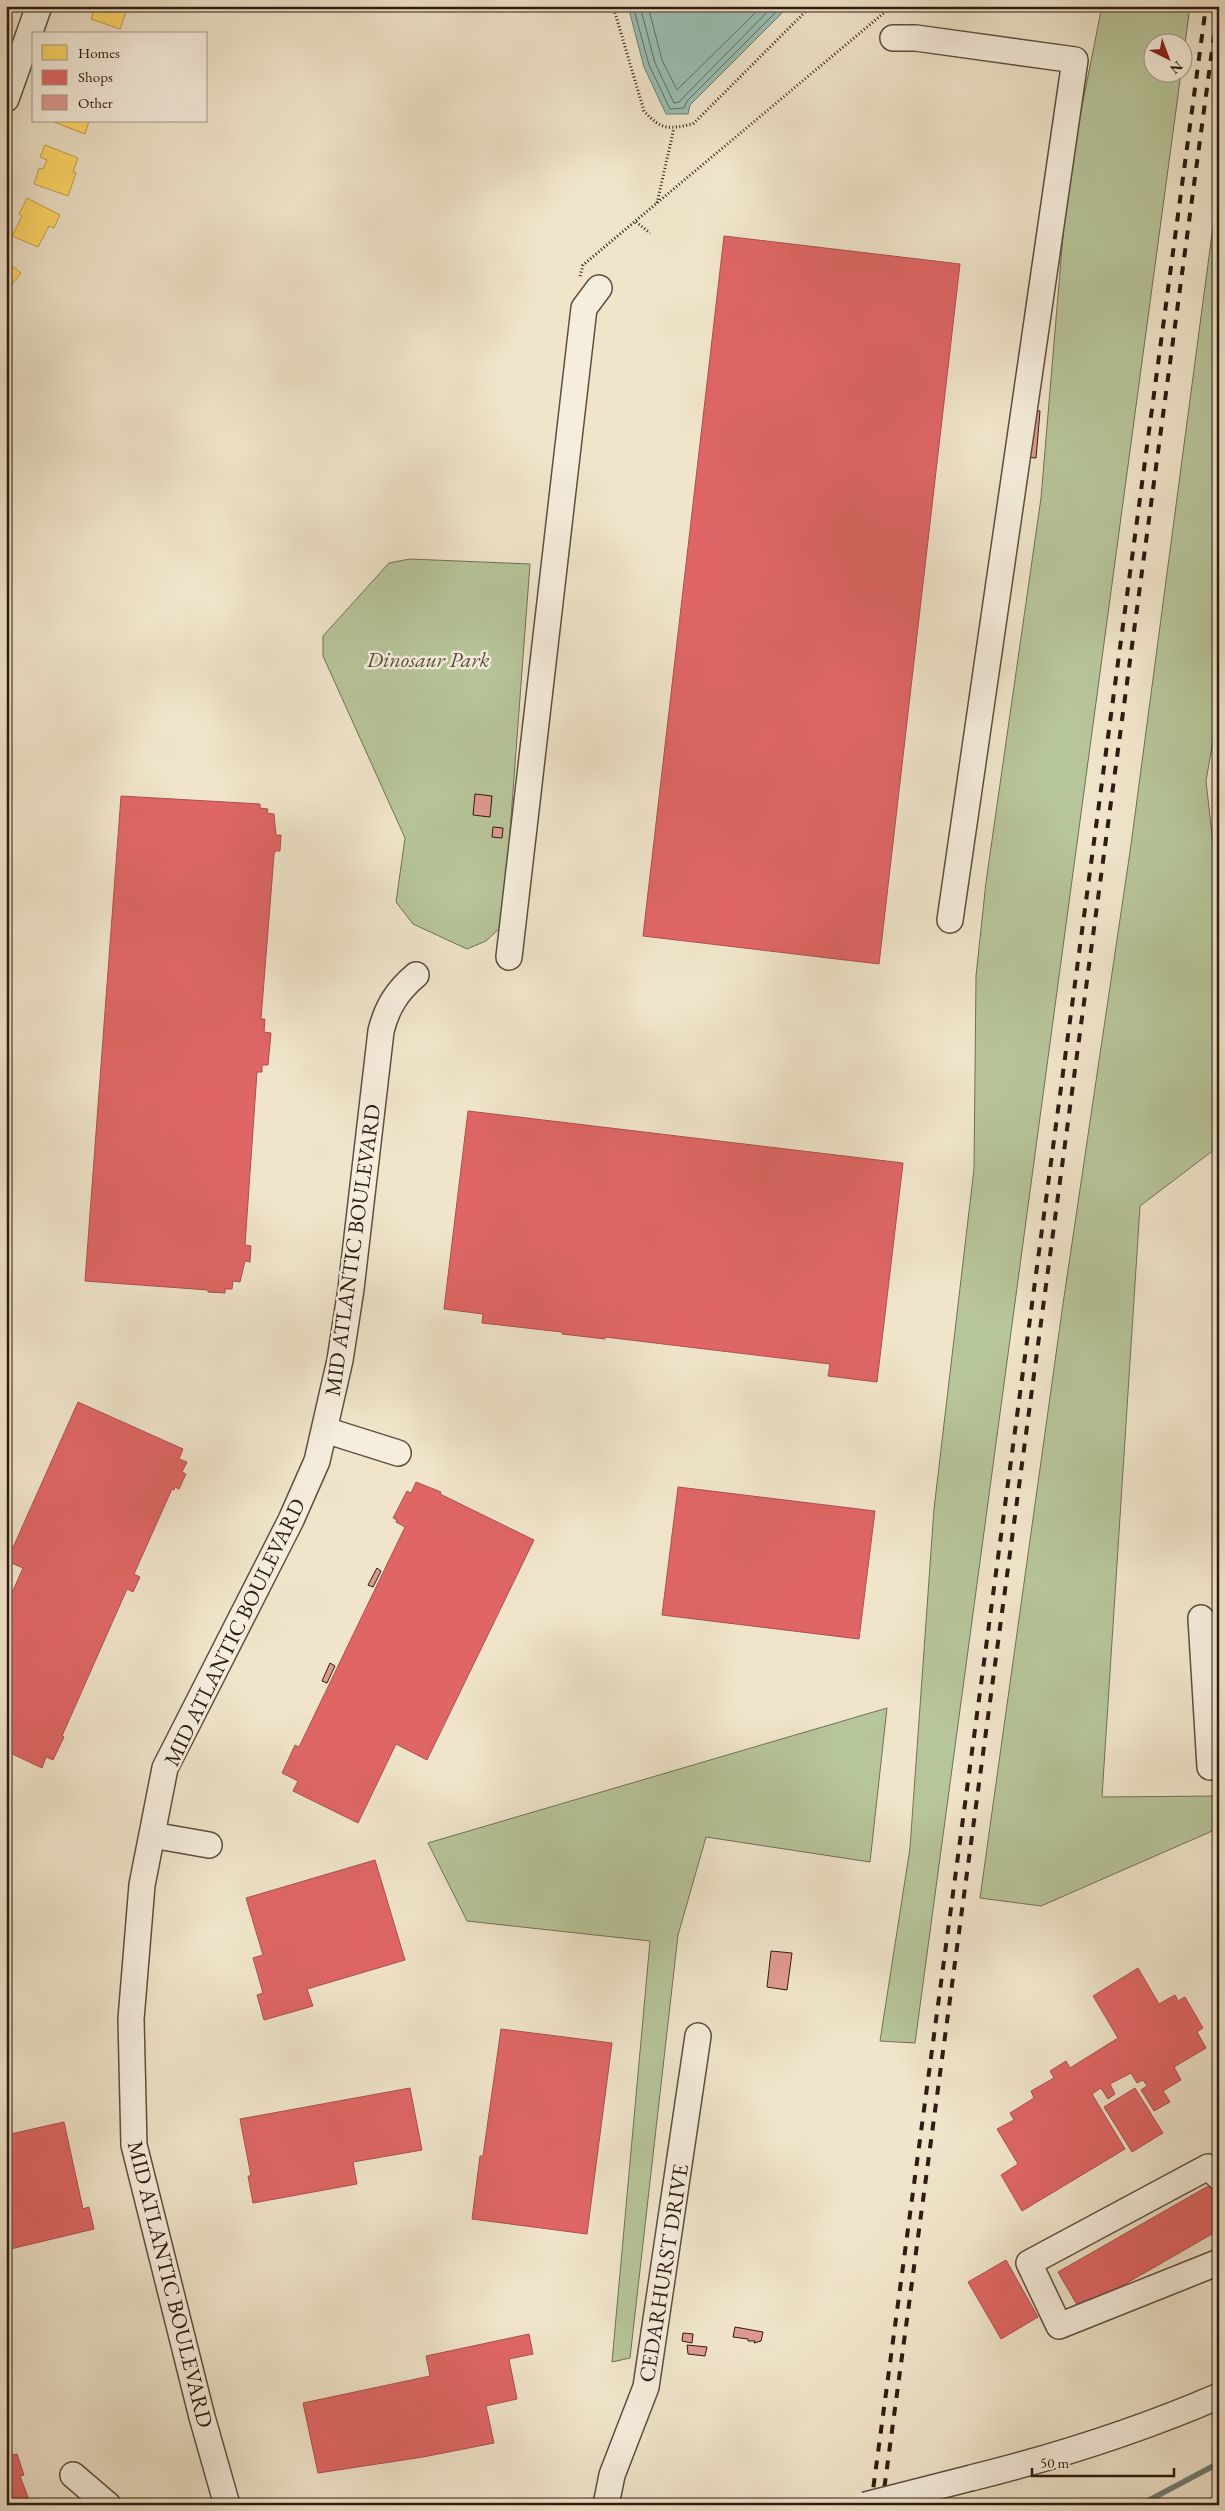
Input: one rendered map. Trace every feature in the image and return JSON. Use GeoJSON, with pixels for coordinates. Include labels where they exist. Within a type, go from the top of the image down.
{"type":"FeatureCollection","features":[{"type":"Feature","properties":{"kind":"street"},"geometry":{"type":"LineString","coordinates":[[6,99],[39,6]]}},
{"type":"Feature","properties":{"kind":"street"},"geometry":{"type":"LineString","coordinates":[[893,38],[916,38],[1075,60],[950,920]]}},
{"type":"Feature","properties":{"kind":"street"},"geometry":{"type":"LineString","coordinates":[[509,957],[584,308],[589,286]]}},
{"type":"Feature","properties":{"kind":"street","name":"MID ATLANTIC BOULEVARD"},"geometry":{"type":"LineString","coordinates":[[227,2505],[202,2417],[134,2145],[131,2019],[142,1885],[165,1768],[291,1520],[317,1461],[340,1360],[351,1289],[381,1031],[385,1014],[392,1000],[416,975]]}},
{"type":"Feature","properties":{"kind":"street"},"geometry":{"type":"LineString","coordinates":[[325,1430],[398,1453]]}},
{"type":"Feature","properties":{"kind":"street"},"geometry":{"type":"LineString","coordinates":[[1201,1618],[1210,1767]]}},
{"type":"Feature","properties":{"kind":"street"},"geometry":{"type":"LineString","coordinates":[[152,1835],[208,1845]]}},
{"type":"Feature","properties":{"kind":"street","name":"CEDARHURST DRIVE"},"geometry":{"type":"LineString","coordinates":[[606,2505],[612,2475],[646,2387],[698,2036]]}},
{"type":"Feature","properties":{"kind":"street"},"geometry":{"type":"LineString","coordinates":[[1219,2177],[1208,2167],[1029,2263],[1059,2326],[1219,2262]]}},
{"type":"Feature","properties":{"kind":"street"},"geometry":{"type":"LineString","coordinates":[[865,2505],[1042,2461],[1113,2438],[1219,2396]]}},
{"type":"Feature","properties":{"kind":"street"},"geometry":{"type":"LineString","coordinates":[[73,2475],[108,2505]]}},
{"type":"Feature","properties":{"kind":"path"},"geometry":{"type":"LineString","coordinates":[[614,6],[644,111],[655,124],[666,128],[693,124],[811,6]]}},
{"type":"Feature","properties":{"kind":"path"},"geometry":{"type":"LineString","coordinates":[[589,286],[583,265],[892,6]]}},
{"type":"Feature","properties":{"kind":"path"},"geometry":{"type":"LineString","coordinates":[[657,204],[674,128]]}},
{"type":"Feature","properties":{"kind":"path"},"geometry":{"type":"LineString","coordinates":[[636,222],[650,233]]}},
{"type":"Feature","properties":{"kind":"green space"},"geometry":{"type":"Polygon","coordinates":[[[1102,6],[1190,6],[1187,32],[1142,32],[1142,82],[1180,82],[915,2043],[880,2041],[910,1848],[934,1509],[974,1169],[976,976],[986,882],[1041,498],[1068,176],[1102,6]]]}},
{"type":"Feature","properties":{"kind":"green space"},"geometry":{"type":"Polygon","coordinates":[[[1219,181],[1219,706],[1206,781],[1219,898],[1219,1146],[1140,1206],[1102,1797],[1219,1796],[1219,1828],[1041,1906],[980,1898],[1063,1304],[1131,845],[1219,181]]]}},
{"type":"Feature","properties":{"kind":"green space","name":"Dinosaur Park"},"geometry":{"type":"Polygon","coordinates":[[[410,559],[530,564],[503,925],[486,941],[467,949],[413,924],[396,902],[405,838],[323,656],[323,636],[389,563],[410,559]]]}},
{"type":"Feature","properties":{"kind":"green space"},"geometry":{"type":"Polygon","coordinates":[[[887,1708],[870,1862],[706,1837],[678,1935],[630,2358],[612,2362],[650,1941],[467,1921],[428,1843],[887,1708]]]}},
{"type":"Feature","properties":{"kind":"water"},"geometry":{"type":"Polygon","coordinates":[[[628,6],[789,6],[690,105],[688,114],[666,114],[644,67],[628,6]]]}},
{"type":"Feature","properties":{"kind":"building: Homes"},"geometry":{"type":"Polygon","coordinates":[[[95,6],[128,6],[120,29],[91,19],[95,6]]]}},
{"type":"Feature","properties":{"kind":"building: Homes"},"geometry":{"type":"Polygon","coordinates":[[[54,122],[89,122],[85,134],[54,122]]]}},
{"type":"Feature","properties":{"kind":"building: Homes"},"geometry":{"type":"Polygon","coordinates":[[[45,145],[78,158],[73,172],[76,173],[68,196],[34,184],[39,168],[43,169],[47,160],[40,157],[45,145]]]}},
{"type":"Feature","properties":{"kind":"building: Homes"},"geometry":{"type":"Polygon","coordinates":[[[27,198],[60,215],[54,228],[49,226],[38,247],[12,236],[22,216],[19,214],[27,198]]]}},
{"type":"Feature","properties":{"kind":"building: Homes"},"geometry":{"type":"Polygon","coordinates":[[[6,261],[21,273],[9,288],[6,285],[6,261]]]}},
{"type":"Feature","properties":{"kind":"building: Shops"},"geometry":{"type":"Polygon","coordinates":[[[724,236],[960,264],[879,964],[643,936],[724,236]]]}},
{"type":"Feature","properties":{"kind":"building: Shops"},"geometry":{"type":"Polygon","coordinates":[[[121,796],[260,804],[260,808],[268,809],[267,813],[274,814],[276,835],[281,835],[280,851],[275,851],[274,855],[261,1019],[265,1019],[264,1032],[271,1033],[268,1065],[262,1065],[262,1072],[257,1072],[245,1245],[251,1246],[250,1262],[245,1261],[240,1282],[233,1281],[232,1289],[225,1289],[225,1293],[208,1292],[208,1290],[85,1281],[121,796]]]}},
{"type":"Feature","properties":{"kind":"building: Shops"},"geometry":{"type":"Polygon","coordinates":[[[468,1111],[903,1163],[877,1382],[828,1376],[830,1364],[605,1337],[605,1339],[562,1334],[562,1332],[482,1323],[483,1314],[444,1309],[468,1111]]]}},
{"type":"Feature","properties":{"kind":"building: Shops"},"geometry":{"type":"Polygon","coordinates":[[[78,1402],[183,1449],[179,1459],[187,1462],[182,1472],[186,1474],[179,1489],[175,1487],[174,1490],[172,1489],[134,1574],[140,1577],[133,1592],[127,1589],[53,1760],[46,1757],[42,1768],[6,1751],[6,1606],[23,1568],[7,1561],[78,1402]]]}},
{"type":"Feature","properties":{"kind":"building: Shops"},"geometry":{"type":"Polygon","coordinates":[[[416,1482],[441,1492],[440,1494],[534,1540],[427,1760],[396,1744],[358,1823],[293,1791],[298,1781],[282,1773],[295,1745],[299,1747],[405,1527],[393,1518],[407,1491],[411,1493],[416,1482]]]}},
{"type":"Feature","properties":{"kind":"building: Shops"},"geometry":{"type":"Polygon","coordinates":[[[678,1487],[875,1511],[859,1639],[662,1615],[678,1487]]]}},
{"type":"Feature","properties":{"kind":"building: Shops"},"geometry":{"type":"Polygon","coordinates":[[[375,1860],[405,1960],[307,1989],[313,2006],[264,2020],[257,1995],[263,1993],[253,1958],[263,1955],[246,1898],[375,1860]]]}},
{"type":"Feature","properties":{"kind":"building: Shops"},"geometry":{"type":"Polygon","coordinates":[[[1138,1968],[1159,2004],[1175,1995],[1178,2001],[1185,1997],[1203,2028],[1197,2032],[1206,2048],[1174,2067],[1181,2080],[1163,2091],[1170,2102],[1154,2111],[1141,2090],[1147,2086],[1143,2080],[1137,2083],[1131,2073],[1110,2084],[1115,2094],[1108,2099],[1101,2088],[1092,2094],[1125,2149],[1022,2211],[1001,2175],[1018,2164],[997,2129],[1014,2120],[1010,2113],[1034,2098],[1031,2091],[1054,2078],[1050,2071],[1066,2061],[1070,2068],[1118,2038],[1093,1996],[1138,1968]]]}},
{"type":"Feature","properties":{"kind":"building: Shops"},"geometry":{"type":"Polygon","coordinates":[[[501,2029],[612,2043],[587,2234],[472,2219],[480,2156],[483,2156],[501,2029]]]}},
{"type":"Feature","properties":{"kind":"building: Shops"},"geometry":{"type":"Polygon","coordinates":[[[410,2088],[422,2150],[353,2162],[357,2184],[253,2203],[248,2176],[251,2176],[240,2119],[410,2088]]]}},
{"type":"Feature","properties":{"kind":"building: Shops"},"geometry":{"type":"Polygon","coordinates":[[[1135,2088],[1163,2133],[1132,2152],[1104,2107],[1135,2088]]]}},
{"type":"Feature","properties":{"kind":"building: Shops"},"geometry":{"type":"Polygon","coordinates":[[[64,2122],[83,2209],[89,2207],[94,2229],[6,2250],[6,2135],[64,2122]]]}},
{"type":"Feature","properties":{"kind":"building: Shops"},"geometry":{"type":"Polygon","coordinates":[[[1210,2185],[1219,2201],[1219,2230],[1080,2310],[1058,2272],[1210,2185]]]}},
{"type":"Feature","properties":{"kind":"building: Shops"},"geometry":{"type":"Polygon","coordinates":[[[1006,2260],[1038,2317],[1001,2339],[968,2282],[1006,2260]]]}},
{"type":"Feature","properties":{"kind":"building: Shops"},"geometry":{"type":"Polygon","coordinates":[[[529,2334],[533,2354],[509,2359],[517,2399],[486,2406],[494,2443],[423,2457],[318,2473],[303,2403],[430,2376],[426,2356],[529,2334]]]}},
{"type":"Feature","properties":{"kind":"building: Shops"},"geometry":{"type":"Polygon","coordinates":[[[8,2444],[12,2455],[17,2454],[24,2475],[20,2476],[31,2505],[6,2505],[6,2445],[8,2444]]]}},
{"type":"Feature","properties":{"kind":"building: Other"},"geometry":{"type":"Polygon","coordinates":[[[1013,409],[1040,411],[1036,458],[1009,456],[1013,409]]]}},
{"type":"Feature","properties":{"kind":"building: Other"},"geometry":{"type":"Polygon","coordinates":[[[475,794],[492,796],[490,817],[473,815],[475,794]]]}},
{"type":"Feature","properties":{"kind":"building: Other"},"geometry":{"type":"Polygon","coordinates":[[[493,827],[503,828],[502,838],[492,837],[493,827]]]}},
{"type":"Feature","properties":{"kind":"building: Other"},"geometry":{"type":"Polygon","coordinates":[[[377,1568],[381,1571],[373,1587],[368,1585],[377,1568]]]}},
{"type":"Feature","properties":{"kind":"building: Other"},"geometry":{"type":"Polygon","coordinates":[[[330,1663],[335,1666],[327,1683],[322,1681],[330,1663]]]}},
{"type":"Feature","properties":{"kind":"building: Other"},"geometry":{"type":"Polygon","coordinates":[[[771,1951],[792,1953],[787,1990],[767,1987],[771,1951]]]}},
{"type":"Feature","properties":{"kind":"building: Other"},"geometry":{"type":"Polygon","coordinates":[[[735,2327],[763,2332],[761,2341],[754,2343],[755,2341],[733,2337],[735,2327]]]}},
{"type":"Feature","properties":{"kind":"building: Other"},"geometry":{"type":"Polygon","coordinates":[[[683,2333],[693,2334],[692,2343],[682,2341],[683,2333]]]}},
{"type":"Feature","properties":{"kind":"building: Other"},"geometry":{"type":"Polygon","coordinates":[[[687,2345],[707,2347],[705,2356],[688,2354],[687,2345]]]}},
{"type":"Feature","properties":{"kind":"waterway"},"geometry":{"type":"LineString","coordinates":[[1140,2505],[1219,2463]]}},
{"type":"Feature","properties":{"kind":"railway"},"geometry":{"type":"LineString","coordinates":[[871,2505],[1206,6]]}},
{"type":"Feature","properties":{"kind":"railway"},"geometry":{"type":"LineString","coordinates":[[882,2505],[1218,6]]}}]}
